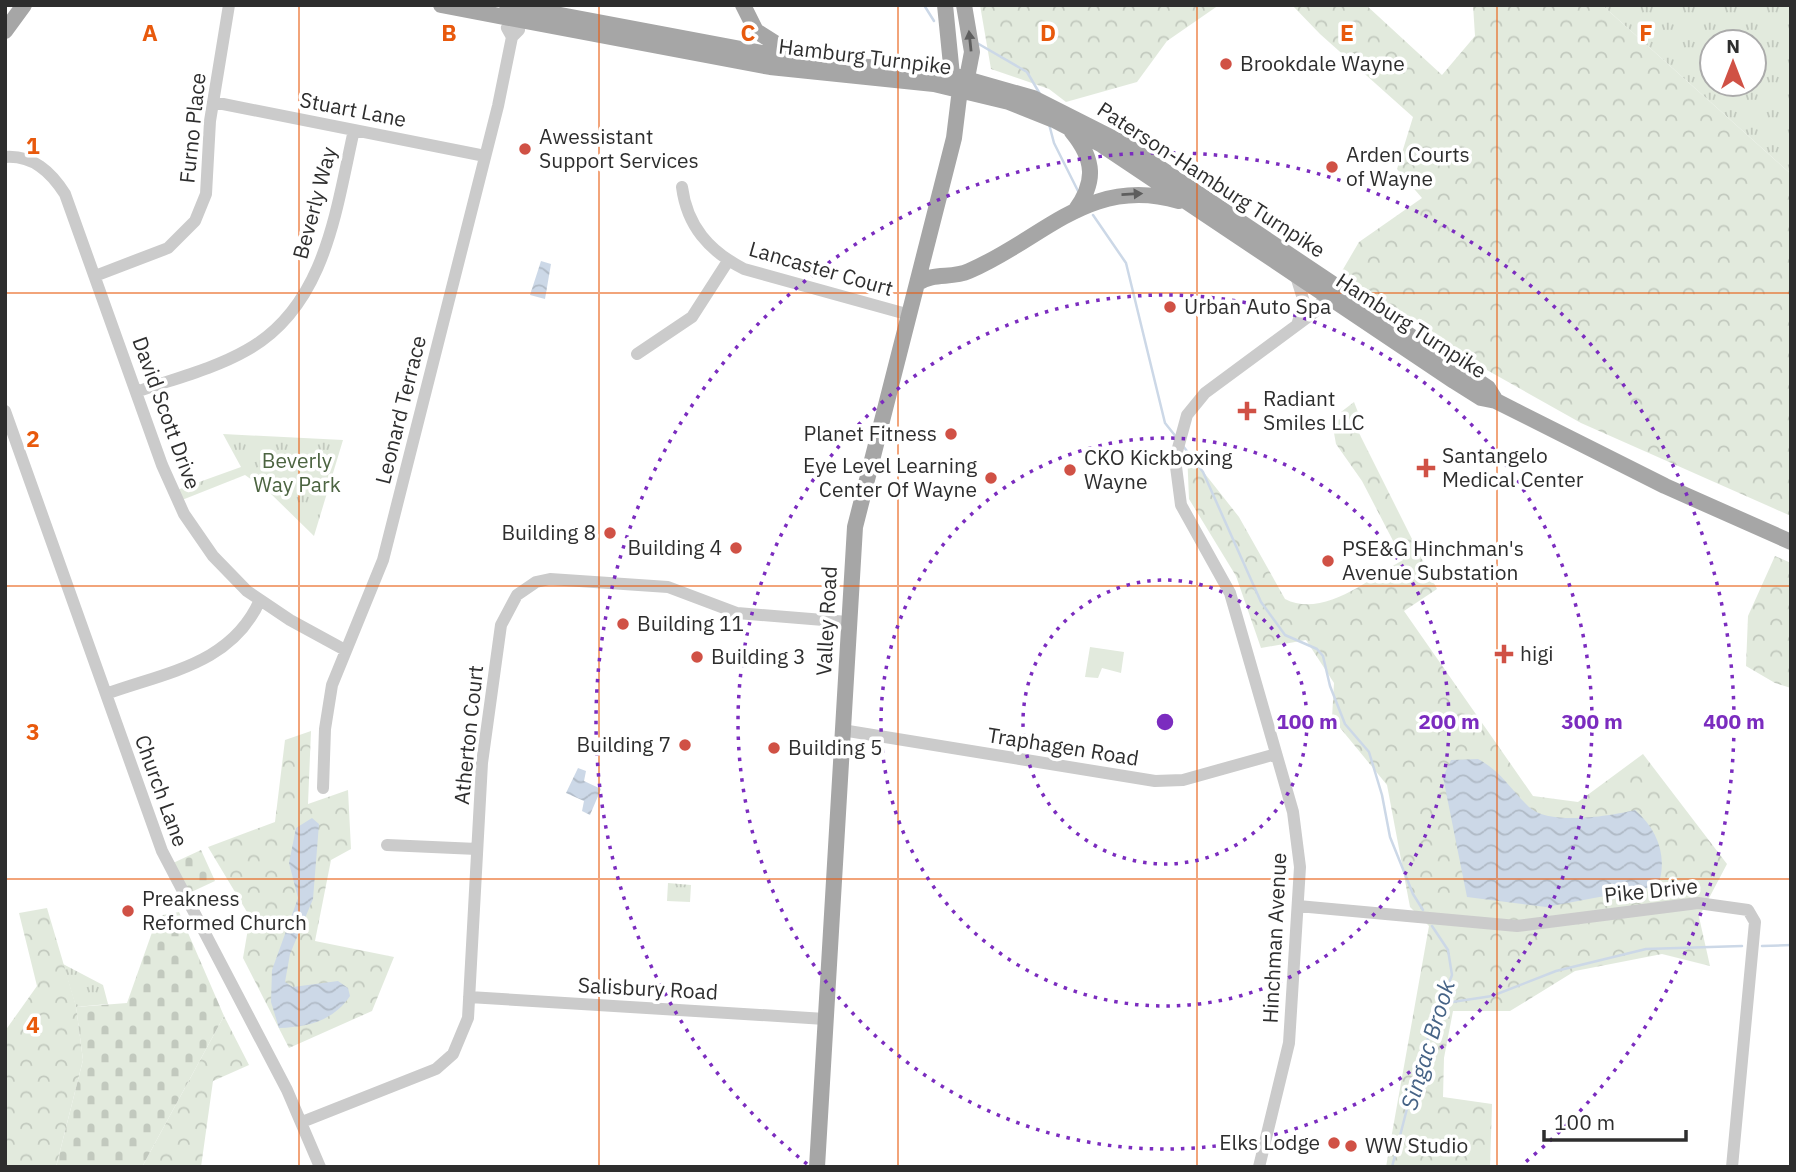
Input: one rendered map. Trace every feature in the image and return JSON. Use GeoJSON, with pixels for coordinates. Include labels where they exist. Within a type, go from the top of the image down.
{"type":"FeatureCollection","features":[{"type":"Feature","properties":{"kind":"main road"},"geometry":{"type":"LineString","coordinates":[[5,31],[24,5]]}},
{"type":"Feature","properties":{"kind":"main road","name":"Hamburg Turnpike"},"geometry":{"type":"LineString","coordinates":[[440,5],[770,67],[914,81],[960,81],[1049,112],[1296,276],[1329,290],[1481,398],[1496,401],[1630,469],[1791,542]]}},
{"type":"Feature","properties":{"kind":"main road"},"geometry":{"type":"LineString","coordinates":[[507,5],[805,61],[898,67],[960,81]]}},
{"type":"Feature","properties":{"kind":"main road"},"geometry":{"type":"LineString","coordinates":[[743,5],[756,31],[805,61]]}},
{"type":"Feature","properties":{"kind":"main road","name":"Valley Road"},"geometry":{"type":"LineString","coordinates":[[817,1167],[855,527],[954,138],[960,81],[946,5]]}},
{"type":"Feature","properties":{"kind":"main road","name":"Valley Road"},"geometry":{"type":"LineString","coordinates":[[960,81],[972,52],[964,5]]}},
{"type":"Feature","properties":{"kind":"main road"},"geometry":{"type":"LineString","coordinates":[[1049,112],[1082,144],[1092,165],[1091,184],[1075,212]]}},
{"type":"Feature","properties":{"kind":"main road","name":"Paterson-Hamburg Turnpike"},"geometry":{"type":"LineString","coordinates":[[1049,112],[1124,144],[1329,290]]}},
{"type":"Feature","properties":{"kind":"main road"},"geometry":{"type":"LineString","coordinates":[[918,283],[933,275],[962,274],[1075,212],[1131,193],[1147,193],[1191,205]]}},
{"type":"Feature","properties":{"kind":"main road"},"geometry":{"type":"LineString","coordinates":[[923,261],[958,266],[984,262]]}},
{"type":"Feature","properties":{"kind":"street","name":"Furno Place"},"geometry":{"type":"LineString","coordinates":[[95,276],[168,248],[178,242],[195,221],[208,179],[213,102],[229,5]]}},
{"type":"Feature","properties":{"kind":"street","name":"Leonard Terrace"},"geometry":{"type":"LineString","coordinates":[[323,788],[327,707],[338,665],[362,616],[383,560],[485,156],[512,37],[507,28],[516,20]]}},
{"type":"Feature","properties":{"kind":"street","name":"Stuart Lane"},"geometry":{"type":"LineString","coordinates":[[213,102],[485,156]]}},
{"type":"Feature","properties":{"kind":"street","name":"Beverly Way"},"geometry":{"type":"LineString","coordinates":[[136,392],[248,349],[289,315],[313,279],[326,248],[354,130]]}},
{"type":"Feature","properties":{"kind":"street","name":"David Scott Drive"},"geometry":{"type":"LineString","coordinates":[[5,157],[27,159],[57,182],[95,276],[162,465],[184,513],[213,556],[260,600],[345,650]]}},
{"type":"Feature","properties":{"kind":"street","name":"Lancaster Court"},"geometry":{"type":"LineString","coordinates":[[682,187],[684,204],[699,234],[728,261],[744,269],[910,316]]}},
{"type":"Feature","properties":{"kind":"street"},"geometry":{"type":"LineString","coordinates":[[637,354],[692,317],[728,261]]}},
{"type":"Feature","properties":{"kind":"street"},"geometry":{"type":"LineString","coordinates":[[1296,276],[1304,302],[1298,323]]}},
{"type":"Feature","properties":{"kind":"street","name":"Hinchman Avenue"},"geometry":{"type":"LineString","coordinates":[[1259,1167],[1289,1044],[1300,867],[1297,830],[1230,593],[1181,505],[1175,475],[1179,437],[1188,415],[1205,393],[1316,311],[1329,290]]}},
{"type":"Feature","properties":{"kind":"street","name":"Church Lane"},"geometry":{"type":"LineString","coordinates":[[5,411],[162,851],[302,1122],[320,1167]]}},
{"type":"Feature","properties":{"kind":"street","name":"Atherton Court"},"geometry":{"type":"LineString","coordinates":[[302,1122],[436,1069],[446,1062],[465,1031],[482,763],[501,625],[512,601],[526,587],[550,579],[653,585],[682,591],[737,613],[848,622]]}},
{"type":"Feature","properties":{"kind":"street"},"geometry":{"type":"LineString","coordinates":[[106,694],[220,650],[246,627],[260,600]]}},
{"type":"Feature","properties":{"kind":"street","name":"Traphagen Road"},"geometry":{"type":"LineString","coordinates":[[842,730],[1155,781],[1192,778],[1276,754]]}},
{"type":"Feature","properties":{"kind":"street"},"geometry":{"type":"LineString","coordinates":[[387,845],[477,849]]}},
{"type":"Feature","properties":{"kind":"street","name":"Pike Drive"},"geometry":{"type":"LineString","coordinates":[[1298,906],[1517,926],[1698,903],[1748,910],[1755,922],[1732,1167]]}},
{"type":"Feature","properties":{"kind":"street","name":"Salisbury Road"},"geometry":{"type":"LineString","coordinates":[[469,997],[825,1019]]}},
{"type":"Feature","properties":{"kind":"green space"},"geometry":{"type":"Polygon","coordinates":[[[980,5],[1219,5],[1167,41],[1137,82],[1066,102],[1049,89],[991,69],[980,5]]]}},
{"type":"Feature","properties":{"kind":"green space"},"geometry":{"type":"Polygon","coordinates":[[[1292,5],[1366,5],[1442,75],[1475,36],[1473,5],[1602,5],[1698,91],[1698,98],[1706,98],[1791,174],[1791,516],[1581,423],[1478,365],[1343,274],[1342,271],[1359,242],[1422,198],[1397,169],[1413,117],[1320,34],[1292,5]]]}},
{"type":"Feature","properties":{"kind":"green space"},"geometry":{"type":"Polygon","coordinates":[[[1602,5],[1791,5],[1791,174],[1706,98],[1768,98],[1768,28],[1698,28],[1698,91],[1602,5]]]}},
{"type":"Feature","properties":{"kind":"green space"},"geometry":{"type":"Polygon","coordinates":[[[1354,402],[1361,420],[1354,423],[1437,589],[1404,611],[1533,796],[1578,802],[1643,754],[1727,864],[1699,917],[1710,966],[1662,954],[1575,971],[1510,1011],[1453,1011],[1444,1058],[1443,1097],[1492,1104],[1490,1167],[1386,1167],[1429,926],[1410,907],[1387,785],[1332,718],[1334,683],[1306,640],[1261,648],[1236,576],[1189,499],[1187,451],[1239,517],[1285,599],[1300,604],[1315,604],[1361,586],[1403,560],[1362,481],[1336,444],[1332,422],[1343,418],[1341,412],[1354,402]]]}},
{"type":"Feature","properties":{"kind":"green space","name":"Beverly Way Park"},"geometry":{"type":"Polygon","coordinates":[[[223,434],[343,440],[314,536],[269,492],[245,475],[182,500],[177,490],[241,467],[223,434]]]}},
{"type":"Feature","properties":{"kind":"green space"},"geometry":{"type":"Polygon","coordinates":[[[298,463],[302,476],[278,483],[275,469],[298,463]]]}},
{"type":"Feature","properties":{"kind":"green space"},"geometry":{"type":"Polygon","coordinates":[[[1775,556],[1791,563],[1791,688],[1775,683],[1746,666],[1748,616],[1775,556]]]}},
{"type":"Feature","properties":{"kind":"green space"},"geometry":{"type":"Polygon","coordinates":[[[1090,647],[1124,652],[1121,673],[1102,668],[1098,678],[1085,677],[1090,647]]]}},
{"type":"Feature","properties":{"kind":"green space"},"geometry":{"type":"Polygon","coordinates":[[[311,731],[308,804],[348,790],[351,849],[331,860],[315,941],[394,957],[372,1011],[289,1048],[243,958],[250,917],[208,847],[275,822],[285,740],[311,731]]]}},
{"type":"Feature","properties":{"kind":"green space"},"geometry":{"type":"Polygon","coordinates":[[[201,850],[215,881],[187,894],[173,863],[201,850]]]}},
{"type":"Feature","properties":{"kind":"green space"},"geometry":{"type":"Polygon","coordinates":[[[668,883],[691,885],[690,902],[667,901],[668,883]]]}},
{"type":"Feature","properties":{"kind":"green space"},"geometry":{"type":"Polygon","coordinates":[[[47,908],[76,1006],[83,1060],[56,1167],[5,1167],[5,1031],[37,986],[19,913],[47,908]]]}},
{"type":"Feature","properties":{"kind":"green space"},"geometry":{"type":"Polygon","coordinates":[[[179,912],[224,1016],[142,1167],[56,1167],[83,1060],[76,1007],[127,1003],[155,924],[163,915],[179,912]]]}},
{"type":"Feature","properties":{"kind":"green space"},"geometry":{"type":"Polygon","coordinates":[[[63,964],[103,985],[108,1004],[76,1007],[63,964]]]}},
{"type":"Feature","properties":{"kind":"green space"},"geometry":{"type":"Polygon","coordinates":[[[224,1016],[249,1065],[213,1081],[201,1167],[142,1167],[224,1016]]]}},
{"type":"Feature","properties":{"kind":"water"},"geometry":{"type":"Polygon","coordinates":[[[541,261],[551,264],[545,299],[530,295],[541,261]]]}},
{"type":"Feature","properties":{"kind":"water"},"geometry":{"type":"Polygon","coordinates":[[[1478,759],[1493,769],[1538,813],[1581,818],[1635,810],[1650,826],[1659,845],[1662,865],[1658,886],[1546,907],[1467,897],[1443,777],[1451,760],[1478,759]]]}},
{"type":"Feature","properties":{"kind":"water"},"geometry":{"type":"Polygon","coordinates":[[[578,768],[586,771],[584,781],[601,789],[590,815],[582,811],[584,801],[566,793],[578,768]]]}},
{"type":"Feature","properties":{"kind":"water"},"geometry":{"type":"Polygon","coordinates":[[[312,818],[319,824],[313,899],[290,954],[285,982],[293,987],[338,981],[348,988],[350,996],[328,1017],[310,1024],[279,1028],[271,1002],[272,970],[298,898],[289,863],[296,828],[312,818]]]}},
{"type":"Feature","properties":{"kind":"waterway"},"geometry":{"type":"LineString","coordinates":[[924,5],[934,21]]}},
{"type":"Feature","properties":{"kind":"waterway"},"geometry":{"type":"LineString","coordinates":[[977,43],[1027,72],[1040,94]]}},
{"type":"Feature","properties":{"kind":"waterway"},"geometry":{"type":"LineString","coordinates":[[1049,124],[1054,143],[1078,191]]}},
{"type":"Feature","properties":{"kind":"waterway"},"geometry":{"type":"LineString","coordinates":[[1093,215],[1126,263],[1165,423],[1177,438]]}},
{"type":"Feature","properties":{"kind":"waterway"},"geometry":{"type":"LineString","coordinates":[[1183,446],[1203,472],[1261,602],[1285,635],[1317,649],[1323,656],[1330,686],[1345,724],[1369,752],[1382,795],[1390,837],[1413,894],[1423,910]]}},
{"type":"Feature","properties":{"kind":"waterway","name":"Singac Brook"},"geometry":{"type":"LineString","coordinates":[[1392,1167],[1419,1062],[1452,975],[1448,950],[1432,926]]}},
{"type":"Feature","properties":{"kind":"waterway"},"geometry":{"type":"LineString","coordinates":[[1762,946],[1791,945]]}},
{"type":"Feature","properties":{"kind":"waterway"},"geometry":{"type":"LineString","coordinates":[[1439,1004],[1492,996],[1556,971],[1646,949],[1742,946]]}},
{"type":"Feature","properties":{"kind":"place","name":"Brookdale Wayne"},"geometry":{"type":"Point","coordinates":[1226,64]}},
{"type":"Feature","properties":{"kind":"place","name":"Awessistant Support Services"},"geometry":{"type":"Point","coordinates":[525,149]}},
{"type":"Feature","properties":{"kind":"place","name":"Arden Courts of Wayne"},"geometry":{"type":"Point","coordinates":[1332,167]}},
{"type":"Feature","properties":{"kind":"place","name":"Urban Auto Spa"},"geometry":{"type":"Point","coordinates":[1170,307]}},
{"type":"Feature","properties":{"kind":"place","name":"Radiant Smiles LLC"},"geometry":{"type":"Point","coordinates":[1247,411]}},
{"type":"Feature","properties":{"kind":"place","name":"Planet Fitness"},"geometry":{"type":"Point","coordinates":[951,434]}},
{"type":"Feature","properties":{"kind":"place","name":"Santangelo Medical Center"},"geometry":{"type":"Point","coordinates":[1426,468]}},
{"type":"Feature","properties":{"kind":"place","name":"CKO Kickboxing Wayne"},"geometry":{"type":"Point","coordinates":[1070,470]}},
{"type":"Feature","properties":{"kind":"place","name":"Eye Level Learning Center Of Wayne"},"geometry":{"type":"Point","coordinates":[991,478]}},
{"type":"Feature","properties":{"kind":"place","name":"Building 8"},"geometry":{"type":"Point","coordinates":[610,533]}},
{"type":"Feature","properties":{"kind":"place","name":"Building 4"},"geometry":{"type":"Point","coordinates":[736,548]}},
{"type":"Feature","properties":{"kind":"place","name":"PSE&G Hinchman's Avenue Substation"},"geometry":{"type":"Point","coordinates":[1328,561]}},
{"type":"Feature","properties":{"kind":"place","name":"Building 11"},"geometry":{"type":"Point","coordinates":[623,624]}},
{"type":"Feature","properties":{"kind":"place","name":"higi"},"geometry":{"type":"Point","coordinates":[1504,654]}},
{"type":"Feature","properties":{"kind":"place","name":"Building 3"},"geometry":{"type":"Point","coordinates":[697,657]}},
{"type":"Feature","properties":{"kind":"place","name":"Building 7"},"geometry":{"type":"Point","coordinates":[685,745]}},
{"type":"Feature","properties":{"kind":"place","name":"Building 5"},"geometry":{"type":"Point","coordinates":[774,748]}},
{"type":"Feature","properties":{"kind":"place","name":"Preakness Reformed Church"},"geometry":{"type":"Point","coordinates":[128,911]}},
{"type":"Feature","properties":{"kind":"place","name":"Elks Lodge"},"geometry":{"type":"Point","coordinates":[1334,1143]}},
{"type":"Feature","properties":{"kind":"place","name":"WW Studio"},"geometry":{"type":"Point","coordinates":[1351,1146]}}]}
